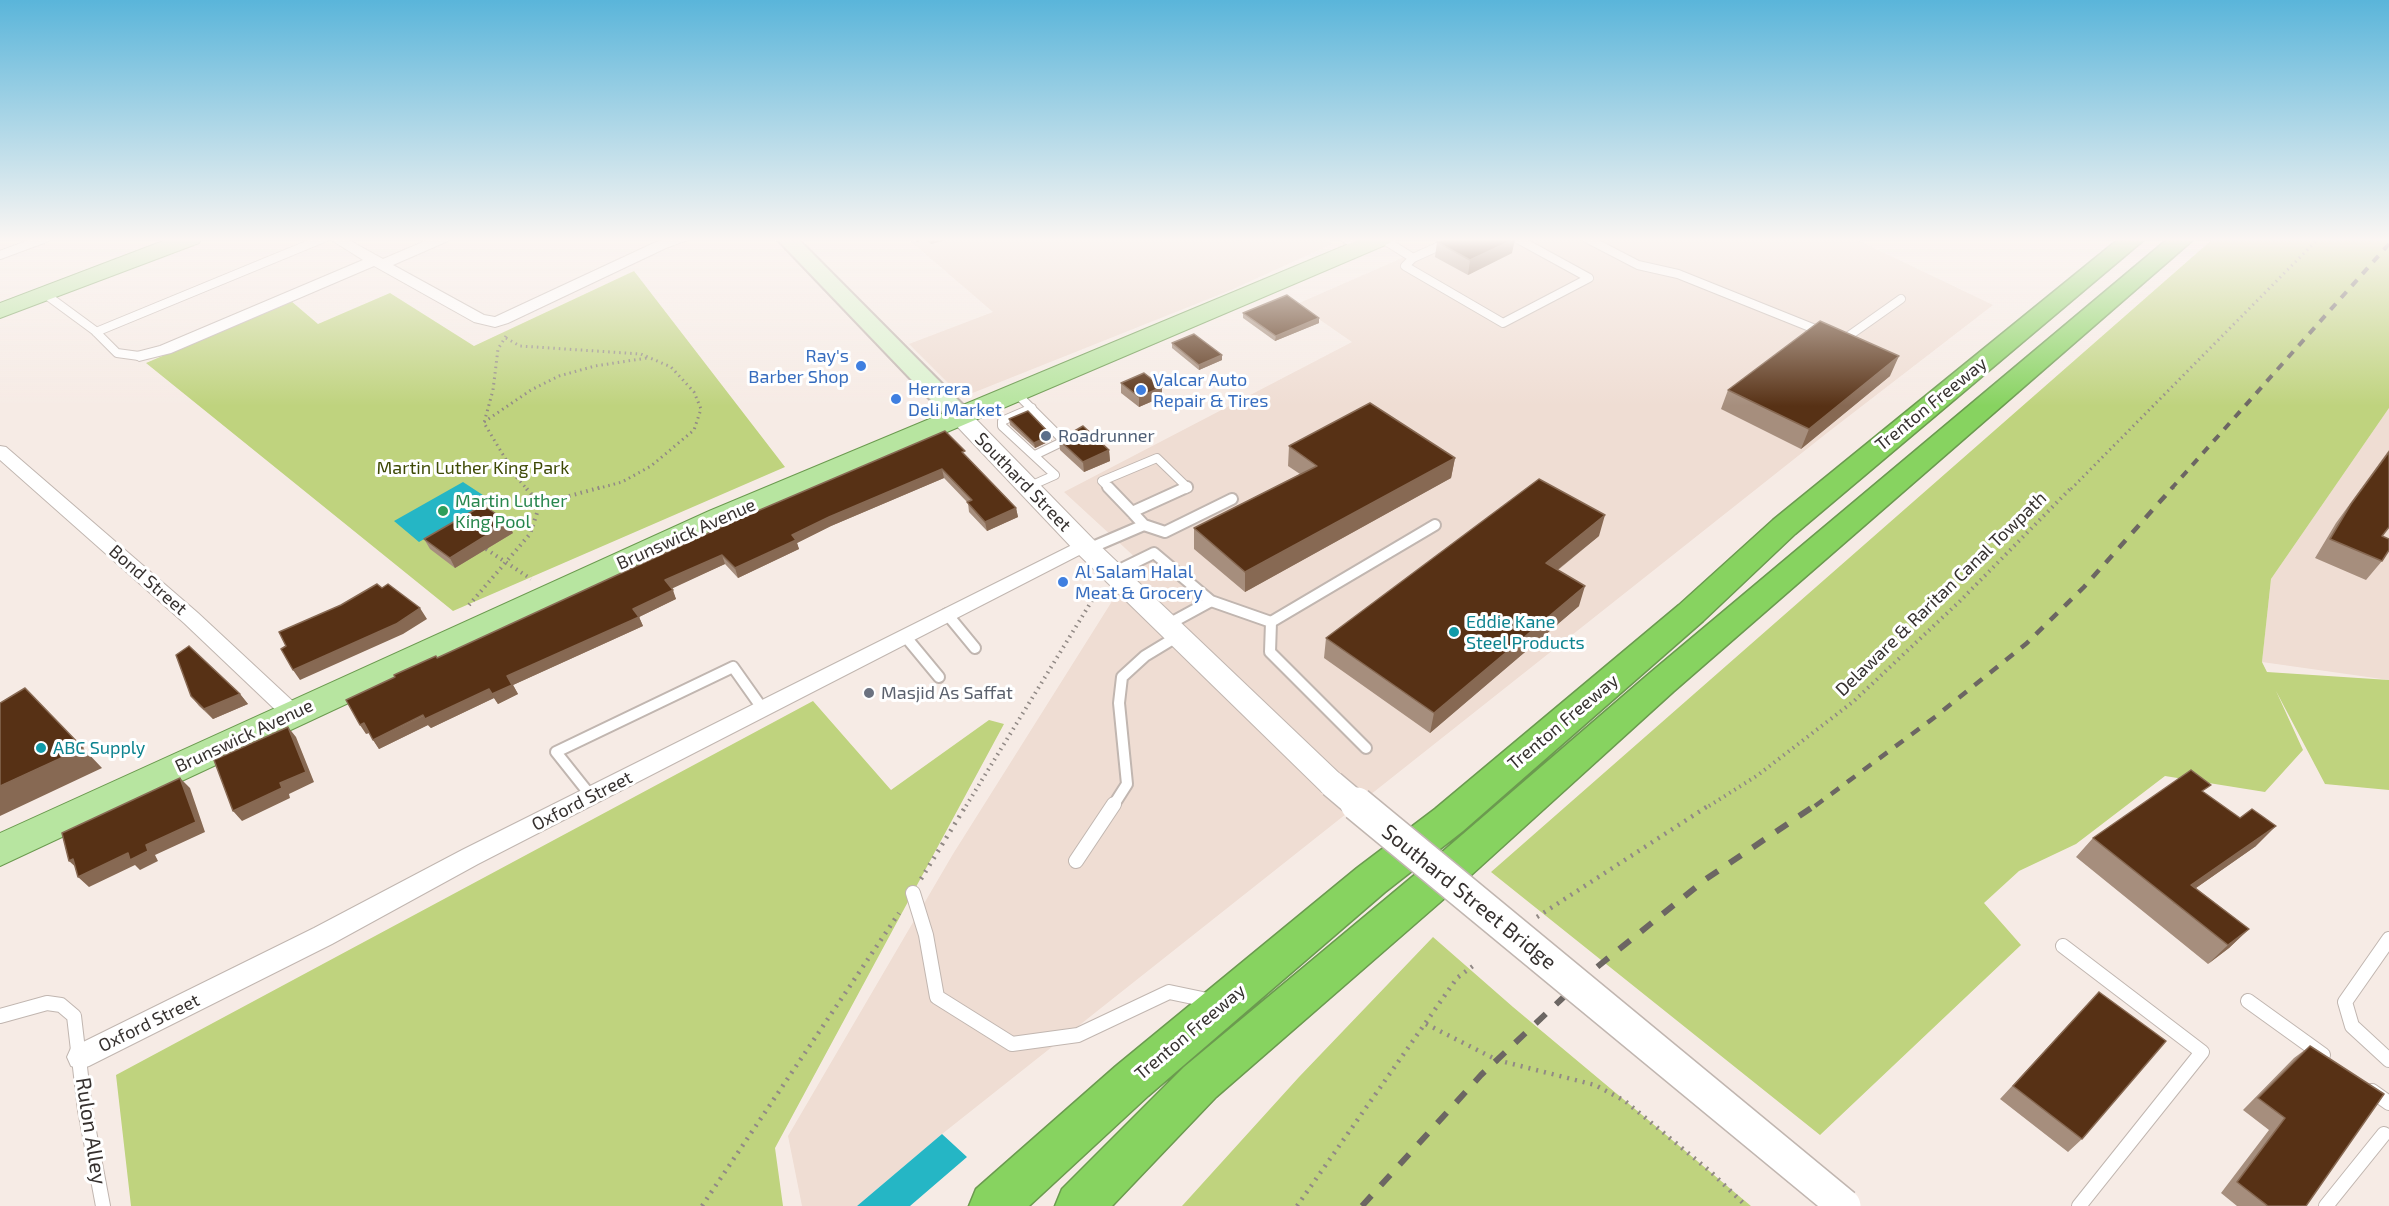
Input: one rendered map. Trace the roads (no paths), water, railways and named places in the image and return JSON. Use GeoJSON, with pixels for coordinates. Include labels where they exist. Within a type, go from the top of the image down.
{"type":"FeatureCollection","features":[{"type":"Feature","properties":{"kind":"highway","name":"Trenton Freeway"},"geometry":{"type":"LineString","coordinates":[[993,1206],[1132,1081],[1371,880],[1449,820],[1691,613],[1784,527],[2066,294]]}},
{"type":"Feature","properties":{"kind":"highway","name":"Trenton Freeway"},"geometry":{"type":"LineString","coordinates":[[1079,1206],[1200,1082],[1446,873],[1662,682],[2117,294]]}},
{"type":"Feature","properties":{"kind":"main road"},"geometry":{"type":"LineString","coordinates":[[0,311],[44,294]]}},
{"type":"Feature","properties":{"kind":"main road","name":"Southard Street"},"geometry":{"type":"LineString","coordinates":[[841,294],[960,416]]}},
{"type":"Feature","properties":{"kind":"main road","name":"Brunswick Avenue"},"geometry":{"type":"LineString","coordinates":[[0,850],[292,713],[719,518],[960,416],[1024,400],[1251,294]]}},
{"type":"Feature","properties":{"kind":"street"},"geometry":{"type":"LineString","coordinates":[[139,356],[165,350],[301,294]]}},
{"type":"Feature","properties":{"kind":"street"},"geometry":{"type":"LineString","coordinates":[[434,294],[479,319],[499,321],[556,294]]}},
{"type":"Feature","properties":{"kind":"street","name":"Southard Street"},"geometry":{"type":"LineString","coordinates":[[960,416],[1112,572]]}},
{"type":"Feature","properties":{"kind":"street","name":"Bond Street"},"geometry":{"type":"LineString","coordinates":[[0,451],[191,618],[292,713]]}},
{"type":"Feature","properties":{"kind":"street","name":"Oxford Street"},"geometry":{"type":"LineString","coordinates":[[80,1057],[323,936],[470,857],[947,614],[1086,547]]}},
{"type":"Feature","properties":{"kind":"street","name":"Southard Street Bridge"},"geometry":{"type":"LineString","coordinates":[[1112,572],[1332,784],[1844,1206]]}},
{"type":"Feature","properties":{"kind":"lane"},"geometry":{"type":"LineString","coordinates":[[45,294],[96,332],[117,353],[139,356]]}},
{"type":"Feature","properties":{"kind":"lane"},"geometry":{"type":"LineString","coordinates":[[96,332],[187,294]]}},
{"type":"Feature","properties":{"kind":"lane"},"geometry":{"type":"LineString","coordinates":[[1454,294],[1503,323],[1558,294]]}},
{"type":"Feature","properties":{"kind":"lane"},"geometry":{"type":"LineString","coordinates":[[1729,294],[1843,340],[1901,299]]}},
{"type":"Feature","properties":{"kind":"lane"},"geometry":{"type":"LineString","coordinates":[[1028,487],[1055,475],[1002,426],[1002,421],[1024,400],[1064,441],[1035,455]]}},
{"type":"Feature","properties":{"kind":"lane"},"geometry":{"type":"LineString","coordinates":[[1131,512],[1188,488],[1157,458],[1101,481],[1131,512],[1144,525],[1165,532],[1232,499]]}},
{"type":"Feature","properties":{"kind":"lane"},"geometry":{"type":"LineString","coordinates":[[1086,547],[1144,525]]}},
{"type":"Feature","properties":{"kind":"lane"},"geometry":{"type":"LineString","coordinates":[[1112,572],[1154,553],[1211,602],[1271,622],[1435,525]]}},
{"type":"Feature","properties":{"kind":"lane"},"geometry":{"type":"LineString","coordinates":[[1076,861],[1127,784],[1119,703],[1122,677],[1172,630],[1211,602]]}},
{"type":"Feature","properties":{"kind":"lane"},"geometry":{"type":"LineString","coordinates":[[947,614],[975,648]]}},
{"type":"Feature","properties":{"kind":"lane"},"geometry":{"type":"LineString","coordinates":[[1271,622],[1270,652],[1366,748]]}},
{"type":"Feature","properties":{"kind":"lane"},"geometry":{"type":"LineString","coordinates":[[905,636],[939,677]]}},
{"type":"Feature","properties":{"kind":"lane"},"geometry":{"type":"LineString","coordinates":[[591,796],[556,752],[733,667],[762,708]]}},
{"type":"Feature","properties":{"kind":"lane"},"geometry":{"type":"LineString","coordinates":[[913,894],[926,935],[937,997],[1012,1044],[1078,1035],[1169,992],[1224,1004]]}},
{"type":"Feature","properties":{"kind":"lane"},"geometry":{"type":"LineString","coordinates":[[2389,939],[2345,1002],[2352,1026],[2389,1060]]}},
{"type":"Feature","properties":{"kind":"lane"},"geometry":{"type":"LineString","coordinates":[[2063,946],[2202,1052],[2079,1206]]}},
{"type":"Feature","properties":{"kind":"lane"},"geometry":{"type":"LineString","coordinates":[[2248,1001],[2332,1062]]}},
{"type":"Feature","properties":{"kind":"lane","name":"Rulon Alley"},"geometry":{"type":"LineString","coordinates":[[0,1016],[47,1003],[61,1005],[74,1016],[85,1110],[103,1206]]}},
{"type":"Feature","properties":{"kind":"lane"},"geometry":{"type":"LineString","coordinates":[[2361,1083],[2389,1103]]}},
{"type":"Feature","properties":{"kind":"lane"},"geometry":{"type":"LineString","coordinates":[[2326,1206],[2384,1134]]}},
{"type":"Feature","properties":{"kind":"water","name":"Martin Luther King Pool"},"geometry":{"type":"Polygon","coordinates":[[[463,482],[492,501],[419,542],[394,521],[463,482]]]}},
{"type":"Feature","properties":{"kind":"water"},"geometry":{"type":"Polygon","coordinates":[[[942,1134],[967,1157],[910,1206],[857,1206],[942,1134]]]}},
{"type":"Feature","properties":{"kind":"railway"},"geometry":{"type":"LineString","coordinates":[[2171,489],[2344,294]]}},
{"type":"Feature","properties":{"kind":"railway"},"geometry":{"type":"LineString","coordinates":[[1815,806],[1935,717],[2027,643],[2084,587],[2173,487]]}},
{"type":"Feature","properties":{"kind":"railway"},"geometry":{"type":"LineString","coordinates":[[1362,1206],[1481,1075],[1586,976],[1706,879],[1817,804]]}},
{"type":"Feature","properties":{"kind":"place","name":"Ray's Barber Shop"},"geometry":{"type":"Point","coordinates":[861,366]}},
{"type":"Feature","properties":{"kind":"place","name":"Valcar Auto Repair & Tires"},"geometry":{"type":"Point","coordinates":[1141,390]}},
{"type":"Feature","properties":{"kind":"place","name":"Herrera Deli Market"},"geometry":{"type":"Point","coordinates":[896,399]}},
{"type":"Feature","properties":{"kind":"place","name":"Roadrunner"},"geometry":{"type":"Point","coordinates":[1046,436]}},
{"type":"Feature","properties":{"kind":"place","name":"Martin Luther King Pool"},"geometry":{"type":"Point","coordinates":[443,511]}},
{"type":"Feature","properties":{"kind":"place","name":"Al Salam Halal Meat & Grocery"},"geometry":{"type":"Point","coordinates":[1063,582]}},
{"type":"Feature","properties":{"kind":"place","name":"Eddie Kane Steel Products"},"geometry":{"type":"Point","coordinates":[1454,632]}},
{"type":"Feature","properties":{"kind":"place","name":"Masjid As Saffat"},"geometry":{"type":"Point","coordinates":[869,693]}},
{"type":"Feature","properties":{"kind":"place","name":"ABC Supply"},"geometry":{"type":"Point","coordinates":[41,748]}},
{"type":"Feature","properties":{"kind":"park label","name":"Martin Luther King Park"},"geometry":{"type":"Point","coordinates":[473,468]}}]}
